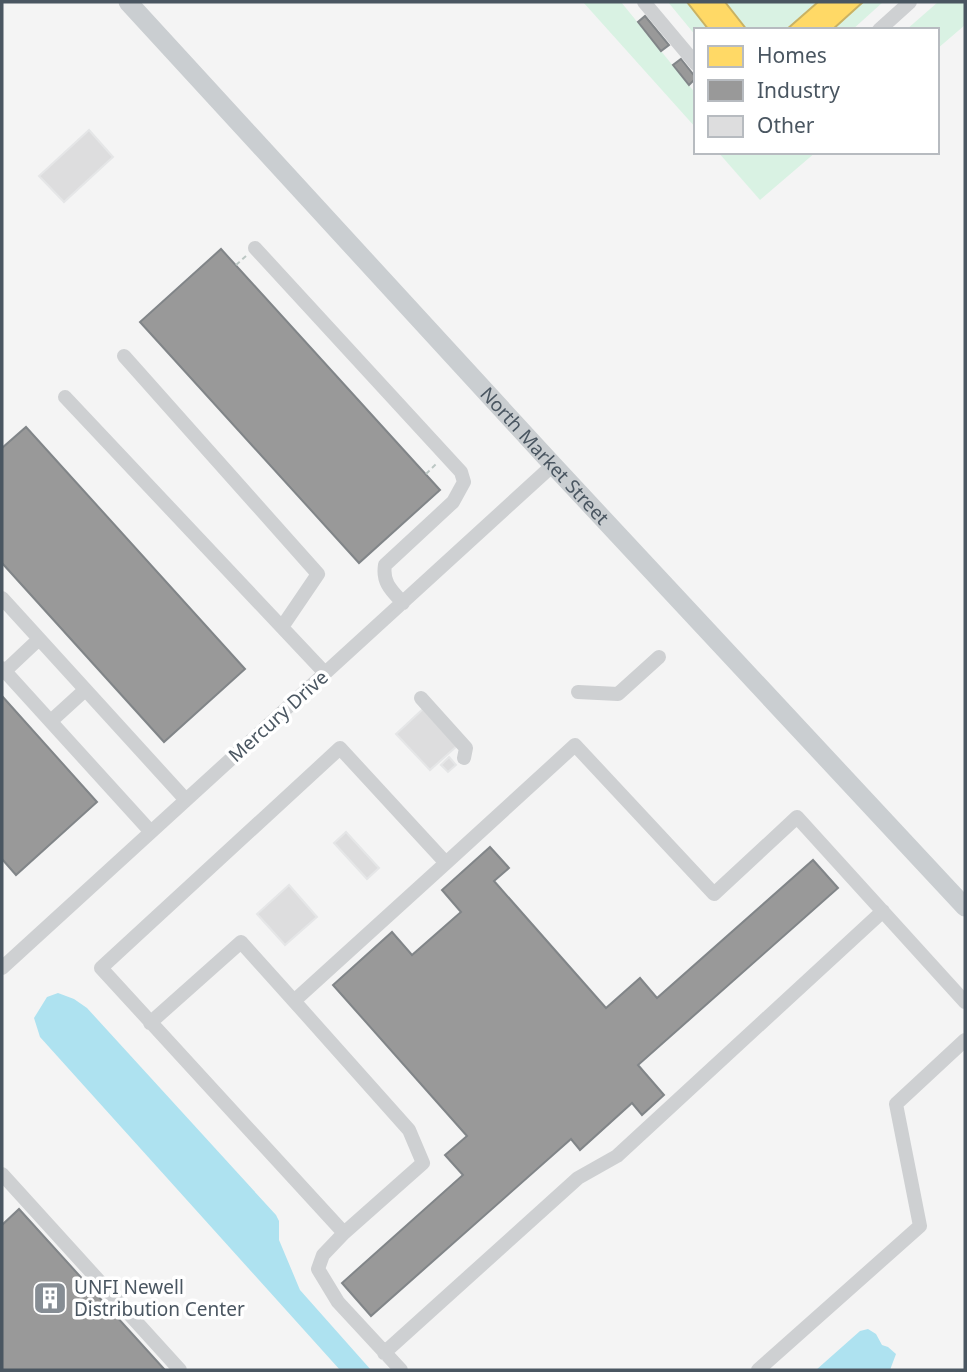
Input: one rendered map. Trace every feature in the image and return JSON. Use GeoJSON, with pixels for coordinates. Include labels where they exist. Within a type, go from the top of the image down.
{"type":"FeatureCollection","features":[{"type":"Feature","properties":{"kind":"main road","name":"North Market Street"},"geometry":{"type":"LineString","coordinates":[[128,2],[965,907]]}},
{"type":"Feature","properties":{"kind":"street"},"geometry":{"type":"LineString","coordinates":[[644,2],[694,62]]}},
{"type":"Feature","properties":{"kind":"street"},"geometry":{"type":"LineString","coordinates":[[881,28],[910,2]]}},
{"type":"Feature","properties":{"kind":"street"},"geometry":{"type":"LineString","coordinates":[[255,248],[461,472],[464,482],[453,502],[385,565],[383,576],[387,585],[403,603]]}},
{"type":"Feature","properties":{"kind":"street"},"geometry":{"type":"LineString","coordinates":[[124,356],[318,575],[282,626]]}},
{"type":"Feature","properties":{"kind":"street"},"geometry":{"type":"LineString","coordinates":[[65,397],[325,673]]}},
{"type":"Feature","properties":{"kind":"street","name":"Mercury Drive"},"geometry":{"type":"LineString","coordinates":[[5,959],[151,832],[554,465]]}},
{"type":"Feature","properties":{"kind":"street"},"geometry":{"type":"LineString","coordinates":[[2,598],[186,800]]}},
{"type":"Feature","properties":{"kind":"street"},"geometry":{"type":"LineString","coordinates":[[39,639],[3,669],[151,832]]}},
{"type":"Feature","properties":{"kind":"street"},"geometry":{"type":"LineString","coordinates":[[578,692],[618,695],[659,657]]}},
{"type":"Feature","properties":{"kind":"street"},"geometry":{"type":"LineString","coordinates":[[51,721],[85,690]]}},
{"type":"Feature","properties":{"kind":"street"},"geometry":{"type":"LineString","coordinates":[[421,698],[466,748],[464,758]]}},
{"type":"Feature","properties":{"kind":"street"},"geometry":{"type":"LineString","coordinates":[[294,1001],[575,745],[714,894],[797,817],[965,1002]]}},
{"type":"Feature","properties":{"kind":"street"},"geometry":{"type":"LineString","coordinates":[[344,1233],[101,968],[340,748],[446,863]]}},
{"type":"Feature","properties":{"kind":"street"},"geometry":{"type":"LineString","coordinates":[[384,1353],[578,1178],[617,1156],[883,911]]}},
{"type":"Feature","properties":{"kind":"street"},"geometry":{"type":"LineString","coordinates":[[150,1023],[241,943],[409,1130],[423,1163],[344,1233],[323,1255],[318,1269],[338,1302],[401,1370]]}},
{"type":"Feature","properties":{"kind":"street"},"geometry":{"type":"LineString","coordinates":[[758,1370],[920,1226],[896,1104],[965,1040]]}},
{"type":"Feature","properties":{"kind":"street"},"geometry":{"type":"LineString","coordinates":[[2,1174],[180,1370]]}},
{"type":"Feature","properties":{"kind":"green space"},"geometry":{"type":"Polygon","coordinates":[[[583,2],[621,2],[694,92],[694,126],[583,2]]]}},
{"type":"Feature","properties":{"kind":"green space"},"geometry":{"type":"Polygon","coordinates":[[[668,2],[883,2],[854,28],[694,28],[694,34],[668,2]]]}},
{"type":"Feature","properties":{"kind":"green space"},"geometry":{"type":"Polygon","coordinates":[[[938,2],[965,2],[965,25],[939,47],[939,28],[908,28],[938,2]]]}},
{"type":"Feature","properties":{"kind":"green space"},"geometry":{"type":"Polygon","coordinates":[[[720,154],[814,154],[760,200],[720,154]]]}},
{"type":"Feature","properties":{"kind":"water"},"geometry":{"type":"Polygon","coordinates":[[[58,993],[87,1008],[276,1215],[279,1221],[279,1240],[300,1290],[371,1370],[340,1370],[40,1037],[34,1018],[47,997],[58,993]]]}},
{"type":"Feature","properties":{"kind":"water"},"geometry":{"type":"Polygon","coordinates":[[[868,1329],[876,1334],[882,1345],[896,1354],[890,1370],[816,1370],[860,1331],[868,1329]]]}},
{"type":"Feature","properties":{"kind":"building: Homes"},"geometry":{"type":"Polygon","coordinates":[[[687,2],[725,2],[745,28],[707,28],[687,2]]]}},
{"type":"Feature","properties":{"kind":"building: Homes"},"geometry":{"type":"Polygon","coordinates":[[[818,2],[863,2],[834,28],[788,28],[818,2]]]}},
{"type":"Feature","properties":{"kind":"building: Industry"},"geometry":{"type":"Polygon","coordinates":[[[645,16],[669,45],[661,51],[638,22],[645,16]]]}},
{"type":"Feature","properties":{"kind":"building: Industry"},"geometry":{"type":"Polygon","coordinates":[[[681,59],[694,75],[694,80],[689,85],[673,65],[681,59]]]}},
{"type":"Feature","properties":{"kind":"building: Industry"},"geometry":{"type":"Polygon","coordinates":[[[221,249],[440,490],[359,563],[140,322],[221,249]]]}},
{"type":"Feature","properties":{"kind":"building: Industry"},"geometry":{"type":"Polygon","coordinates":[[[26,427],[245,669],[164,742],[2,563],[2,448],[26,427]]]}},
{"type":"Feature","properties":{"kind":"building: Industry"},"geometry":{"type":"Polygon","coordinates":[[[2,696],[97,802],[16,875],[2,859],[2,696]]]}},
{"type":"Feature","properties":{"kind":"building: Industry"},"geometry":{"type":"Polygon","coordinates":[[[490,847],[509,868],[494,881],[606,1008],[640,978],[657,998],[813,860],[838,888],[638,1065],[664,1095],[642,1115],[632,1103],[580,1150],[571,1139],[371,1316],[342,1283],[463,1175],[445,1155],[467,1136],[333,985],[392,932],[412,955],[461,912],[442,890],[490,847]]]}},
{"type":"Feature","properties":{"kind":"building: Industry","name":"UNFI Newell Distribution Center"},"geometry":{"type":"Polygon","coordinates":[[[19,1209],[165,1370],[2,1370],[2,1225],[19,1209]]]}},
{"type":"Feature","properties":{"kind":"building: Other"},"geometry":{"type":"Polygon","coordinates":[[[89,130],[113,157],[64,202],[39,176],[89,130]]]}},
{"type":"Feature","properties":{"kind":"building: Other"},"geometry":{"type":"Polygon","coordinates":[[[423,709],[457,746],[430,770],[396,734],[423,709]]]}},
{"type":"Feature","properties":{"kind":"building: Other"},"geometry":{"type":"Polygon","coordinates":[[[449,757],[456,765],[448,772],[441,765],[449,757]]]}},
{"type":"Feature","properties":{"kind":"building: Other"},"geometry":{"type":"Polygon","coordinates":[[[346,832],[379,868],[367,879],[334,843],[346,832]]]}},
{"type":"Feature","properties":{"kind":"building: Other"},"geometry":{"type":"Polygon","coordinates":[[[289,885],[317,917],[285,945],[257,914],[289,885]]]}},
{"type":"Feature","properties":{"kind":"place","name":"UNFI Newell Distribution Center"},"geometry":{"type":"Point","coordinates":[50,1298]}}]}
